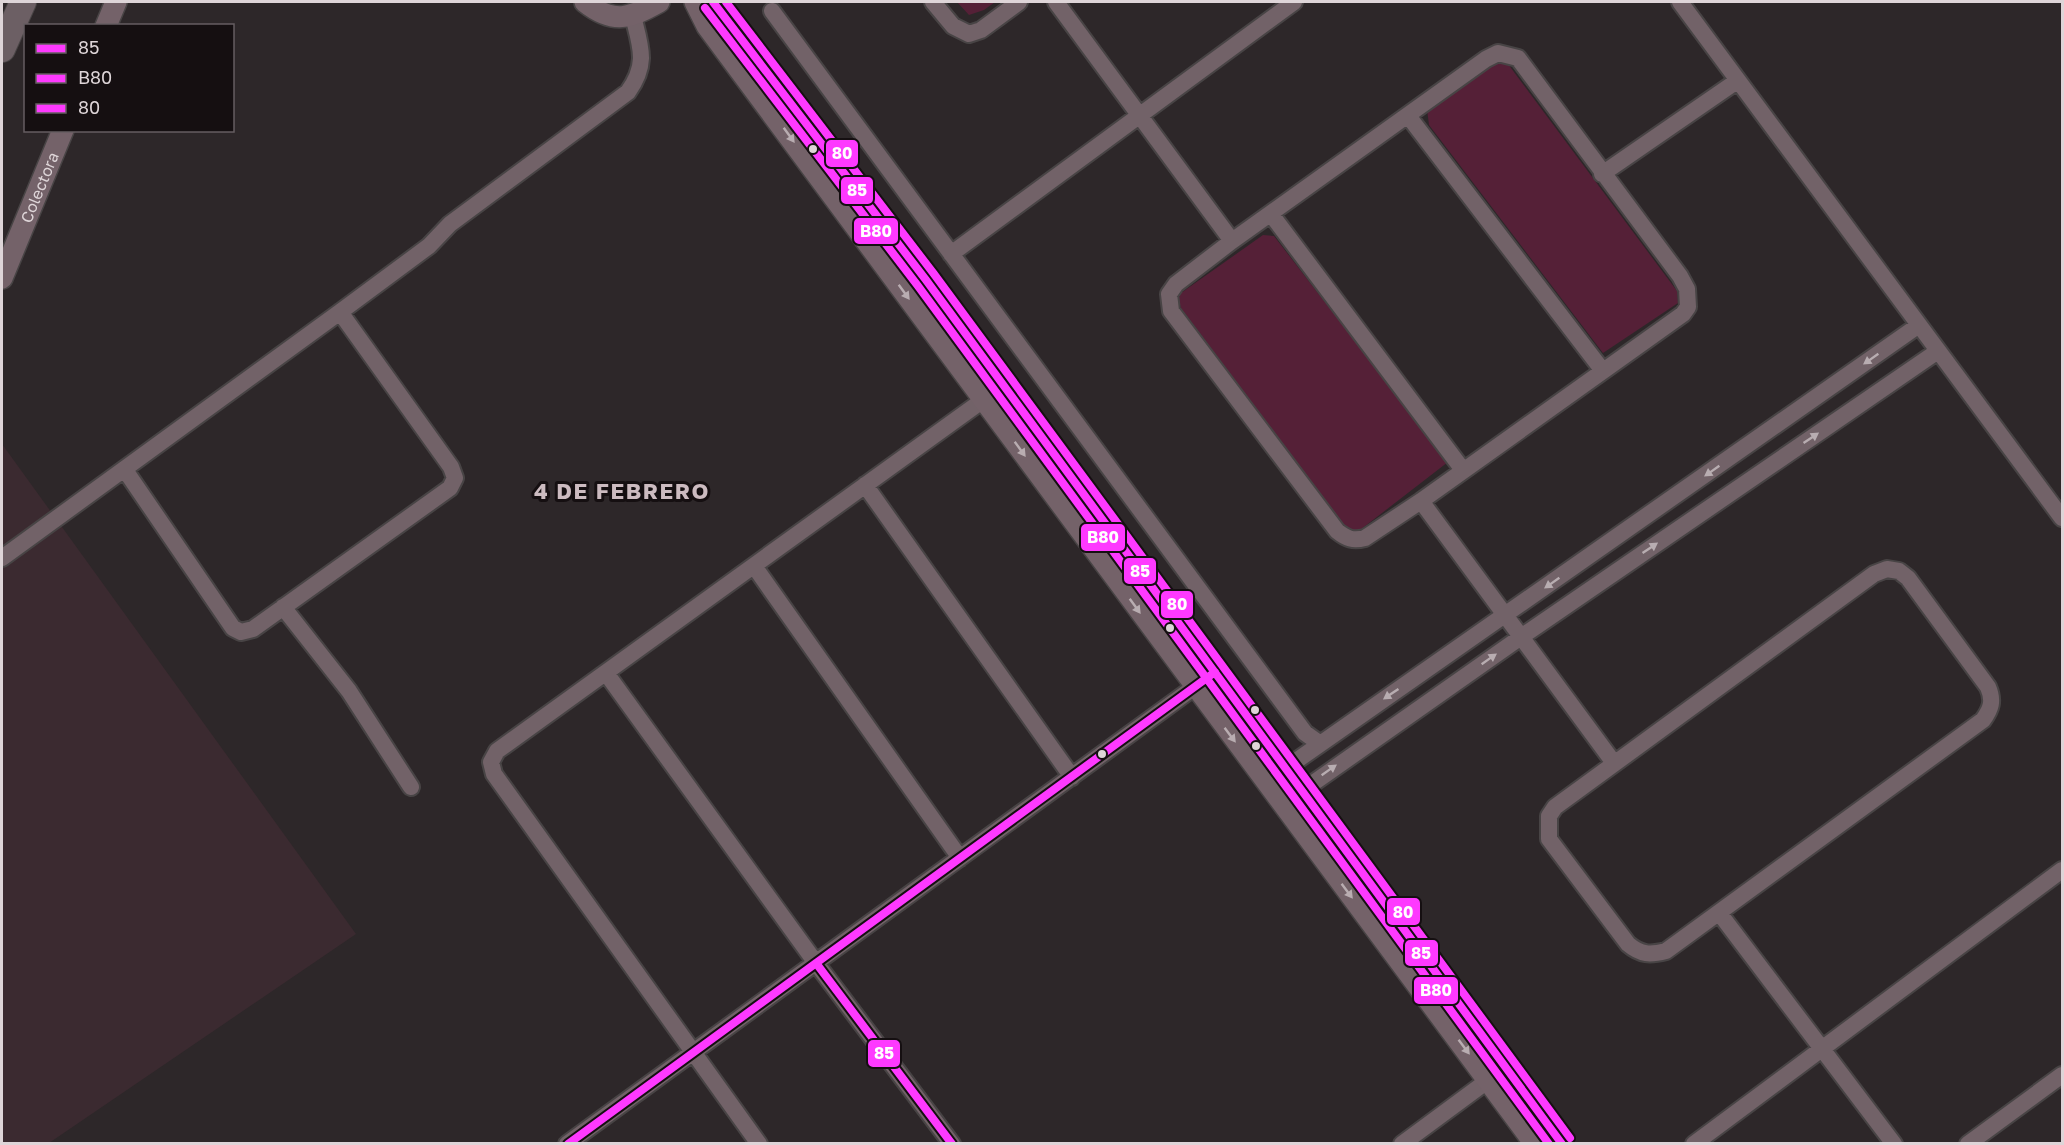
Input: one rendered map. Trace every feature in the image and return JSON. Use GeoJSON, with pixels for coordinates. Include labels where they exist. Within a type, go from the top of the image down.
{"type":"FeatureCollection","features":[{"type":"Feature","properties":{"kind":"highway"},"geometry":{"type":"LineString","coordinates":[[2,49],[23,2]]}},
{"type":"Feature","properties":{"kind":"main road"},"geometry":{"type":"LineString","coordinates":[[107,24],[116,2]]}},
{"type":"Feature","properties":{"kind":"main road"},"geometry":{"type":"LineString","coordinates":[[585,2],[597,11],[617,18],[633,16],[659,2]]}},
{"type":"Feature","properties":{"kind":"main road"},"geometry":{"type":"LineString","coordinates":[[695,2],[707,26],[1282,805],[1497,1074],[1562,1143]]}},
{"type":"Feature","properties":{"kind":"main road"},"geometry":{"type":"LineString","coordinates":[[713,2],[1004,385],[1286,767],[1497,1074],[1535,1143]]}},
{"type":"Feature","properties":{"kind":"main road","name":"Colectora"},"geometry":{"type":"LineString","coordinates":[[2,278],[62,132]]}},
{"type":"Feature","properties":{"kind":"street"},"geometry":{"type":"LineString","coordinates":[[933,2],[953,26],[969,34],[981,30],[1019,2]]}},
{"type":"Feature","properties":{"kind":"street"},"geometry":{"type":"LineString","coordinates":[[1056,2],[1232,241]]}},
{"type":"Feature","properties":{"kind":"street"},"geometry":{"type":"LineString","coordinates":[[951,254],[1294,2]]}},
{"type":"Feature","properties":{"kind":"street"},"geometry":{"type":"LineString","coordinates":[[1680,2],[2062,518]]}},
{"type":"Feature","properties":{"kind":"street"},"geometry":{"type":"LineString","coordinates":[[772,11],[1305,733],[1319,743]]}},
{"type":"Feature","properties":{"kind":"street"},"geometry":{"type":"LineString","coordinates":[[2,558],[429,246],[450,224],[627,92],[637,80],[643,55],[633,16]]}},
{"type":"Feature","properties":{"kind":"street"},"geometry":{"type":"LineString","coordinates":[[1498,53],[1518,58],[1602,174],[1680,276],[1689,298],[1688,307],[1683,314],[1421,501],[1365,538],[1356,540],[1345,538],[1337,531],[1171,311],[1169,294],[1176,284],[1232,241],[1409,117],[1486,59],[1498,53]]}},
{"type":"Feature","properties":{"kind":"street"},"geometry":{"type":"LineString","coordinates":[[1602,174],[1737,81]]}},
{"type":"Feature","properties":{"kind":"street"},"geometry":{"type":"LineString","coordinates":[[1409,117],[1603,371]]}},
{"type":"Feature","properties":{"kind":"street"},"geometry":{"type":"LineString","coordinates":[[1270,214],[1463,470]]}},
{"type":"Feature","properties":{"kind":"street"},"geometry":{"type":"LineString","coordinates":[[125,470],[233,627],[242,632],[253,629],[450,488],[455,478],[451,467],[340,312]]}},
{"type":"Feature","properties":{"kind":"street"},"geometry":{"type":"LineString","coordinates":[[1266,782],[1919,325]]}},
{"type":"Feature","properties":{"kind":"street"},"geometry":{"type":"LineString","coordinates":[[1282,805],[1521,637],[1938,351]]}},
{"type":"Feature","properties":{"kind":"street"},"geometry":{"type":"LineString","coordinates":[[759,1143],[494,774],[491,762],[497,751],[1004,385]]}},
{"type":"Feature","properties":{"kind":"street"},"geometry":{"type":"LineString","coordinates":[[865,485],[1072,777]]}},
{"type":"Feature","properties":{"kind":"street"},"geometry":{"type":"LineString","coordinates":[[1421,501],[1614,763]]}},
{"type":"Feature","properties":{"kind":"street"},"geometry":{"type":"LineString","coordinates":[[754,566],[960,858]]}},
{"type":"Feature","properties":{"kind":"street"},"geometry":{"type":"LineString","coordinates":[[1887,569],[1899,571],[1908,578],[1988,687],[1992,706],[1983,720],[1720,914],[1666,951],[1651,955],[1637,952],[1628,944],[1549,839],[1549,816],[1555,807],[1614,763],[1874,574],[1887,569]]}},
{"type":"Feature","properties":{"kind":"street"},"geometry":{"type":"LineString","coordinates":[[283,607],[349,691],[411,787]]}},
{"type":"Feature","properties":{"kind":"street"},"geometry":{"type":"LineString","coordinates":[[568,1143],[1215,672]]}},
{"type":"Feature","properties":{"kind":"street"},"geometry":{"type":"LineString","coordinates":[[606,673],[816,963],[952,1143]]}},
{"type":"Feature","properties":{"kind":"street"},"geometry":{"type":"LineString","coordinates":[[1695,1143],[2062,870]]}},
{"type":"Feature","properties":{"kind":"street"},"geometry":{"type":"LineString","coordinates":[[1720,914],[1894,1143]]}},
{"type":"Feature","properties":{"kind":"street"},"geometry":{"type":"LineString","coordinates":[[1402,1143],[1497,1074]]}},
{"type":"Feature","properties":{"kind":"street"},"geometry":{"type":"LineString","coordinates":[[1968,1143],[2062,1075]]}},
{"type":"Feature","properties":{"kind":"shaded area"},"geometry":{"type":"Polygon","coordinates":[[[957,2],[995,2],[984,10],[969,15],[957,2]]]}},
{"type":"Feature","properties":{"kind":"shaded area"},"geometry":{"type":"Polygon","coordinates":[[[1493,64],[1508,64],[1677,291],[1678,303],[1603,353],[1429,125],[1427,109],[1493,64]]]}},
{"type":"Feature","properties":{"kind":"shaded area"},"geometry":{"type":"Polygon","coordinates":[[[1263,235],[1274,236],[1448,462],[1360,530],[1351,531],[1344,526],[1181,308],[1178,299],[1181,293],[1263,235]]]}},
{"type":"Feature","properties":{"kind":"shaded area"},"geometry":{"type":"Polygon","coordinates":[[[2,444],[356,934],[49,1143],[2,1143],[2,444]]]}},
{"type":"Feature","properties":{"kind":"transit line","name":"85"},"geometry":{"type":"LineString","coordinates":[[713,2],[926,280],[1562,1144]]}},
{"type":"Feature","properties":{"kind":"transit line","name":"80"},"geometry":{"type":"LineString","coordinates":[[726,2],[934,274],[1570,1138]]}},
{"type":"Feature","properties":{"kind":"transit line","name":"B80"},"geometry":{"type":"LineString","coordinates":[[705,8],[918,286],[1549,1144]]}},
{"type":"Feature","properties":{"kind":"transit line","name":"85"},"geometry":{"type":"LineString","coordinates":[[568,1144],[1215,672]]}},
{"type":"Feature","properties":{"kind":"transit line","name":"85"},"geometry":{"type":"LineString","coordinates":[[816,963],[952,1144]]}},
{"type":"Feature","properties":{"kind":"district","name":"4 DE FEBRERO"},"geometry":{"type":"Point","coordinates":[622,490]}}]}
